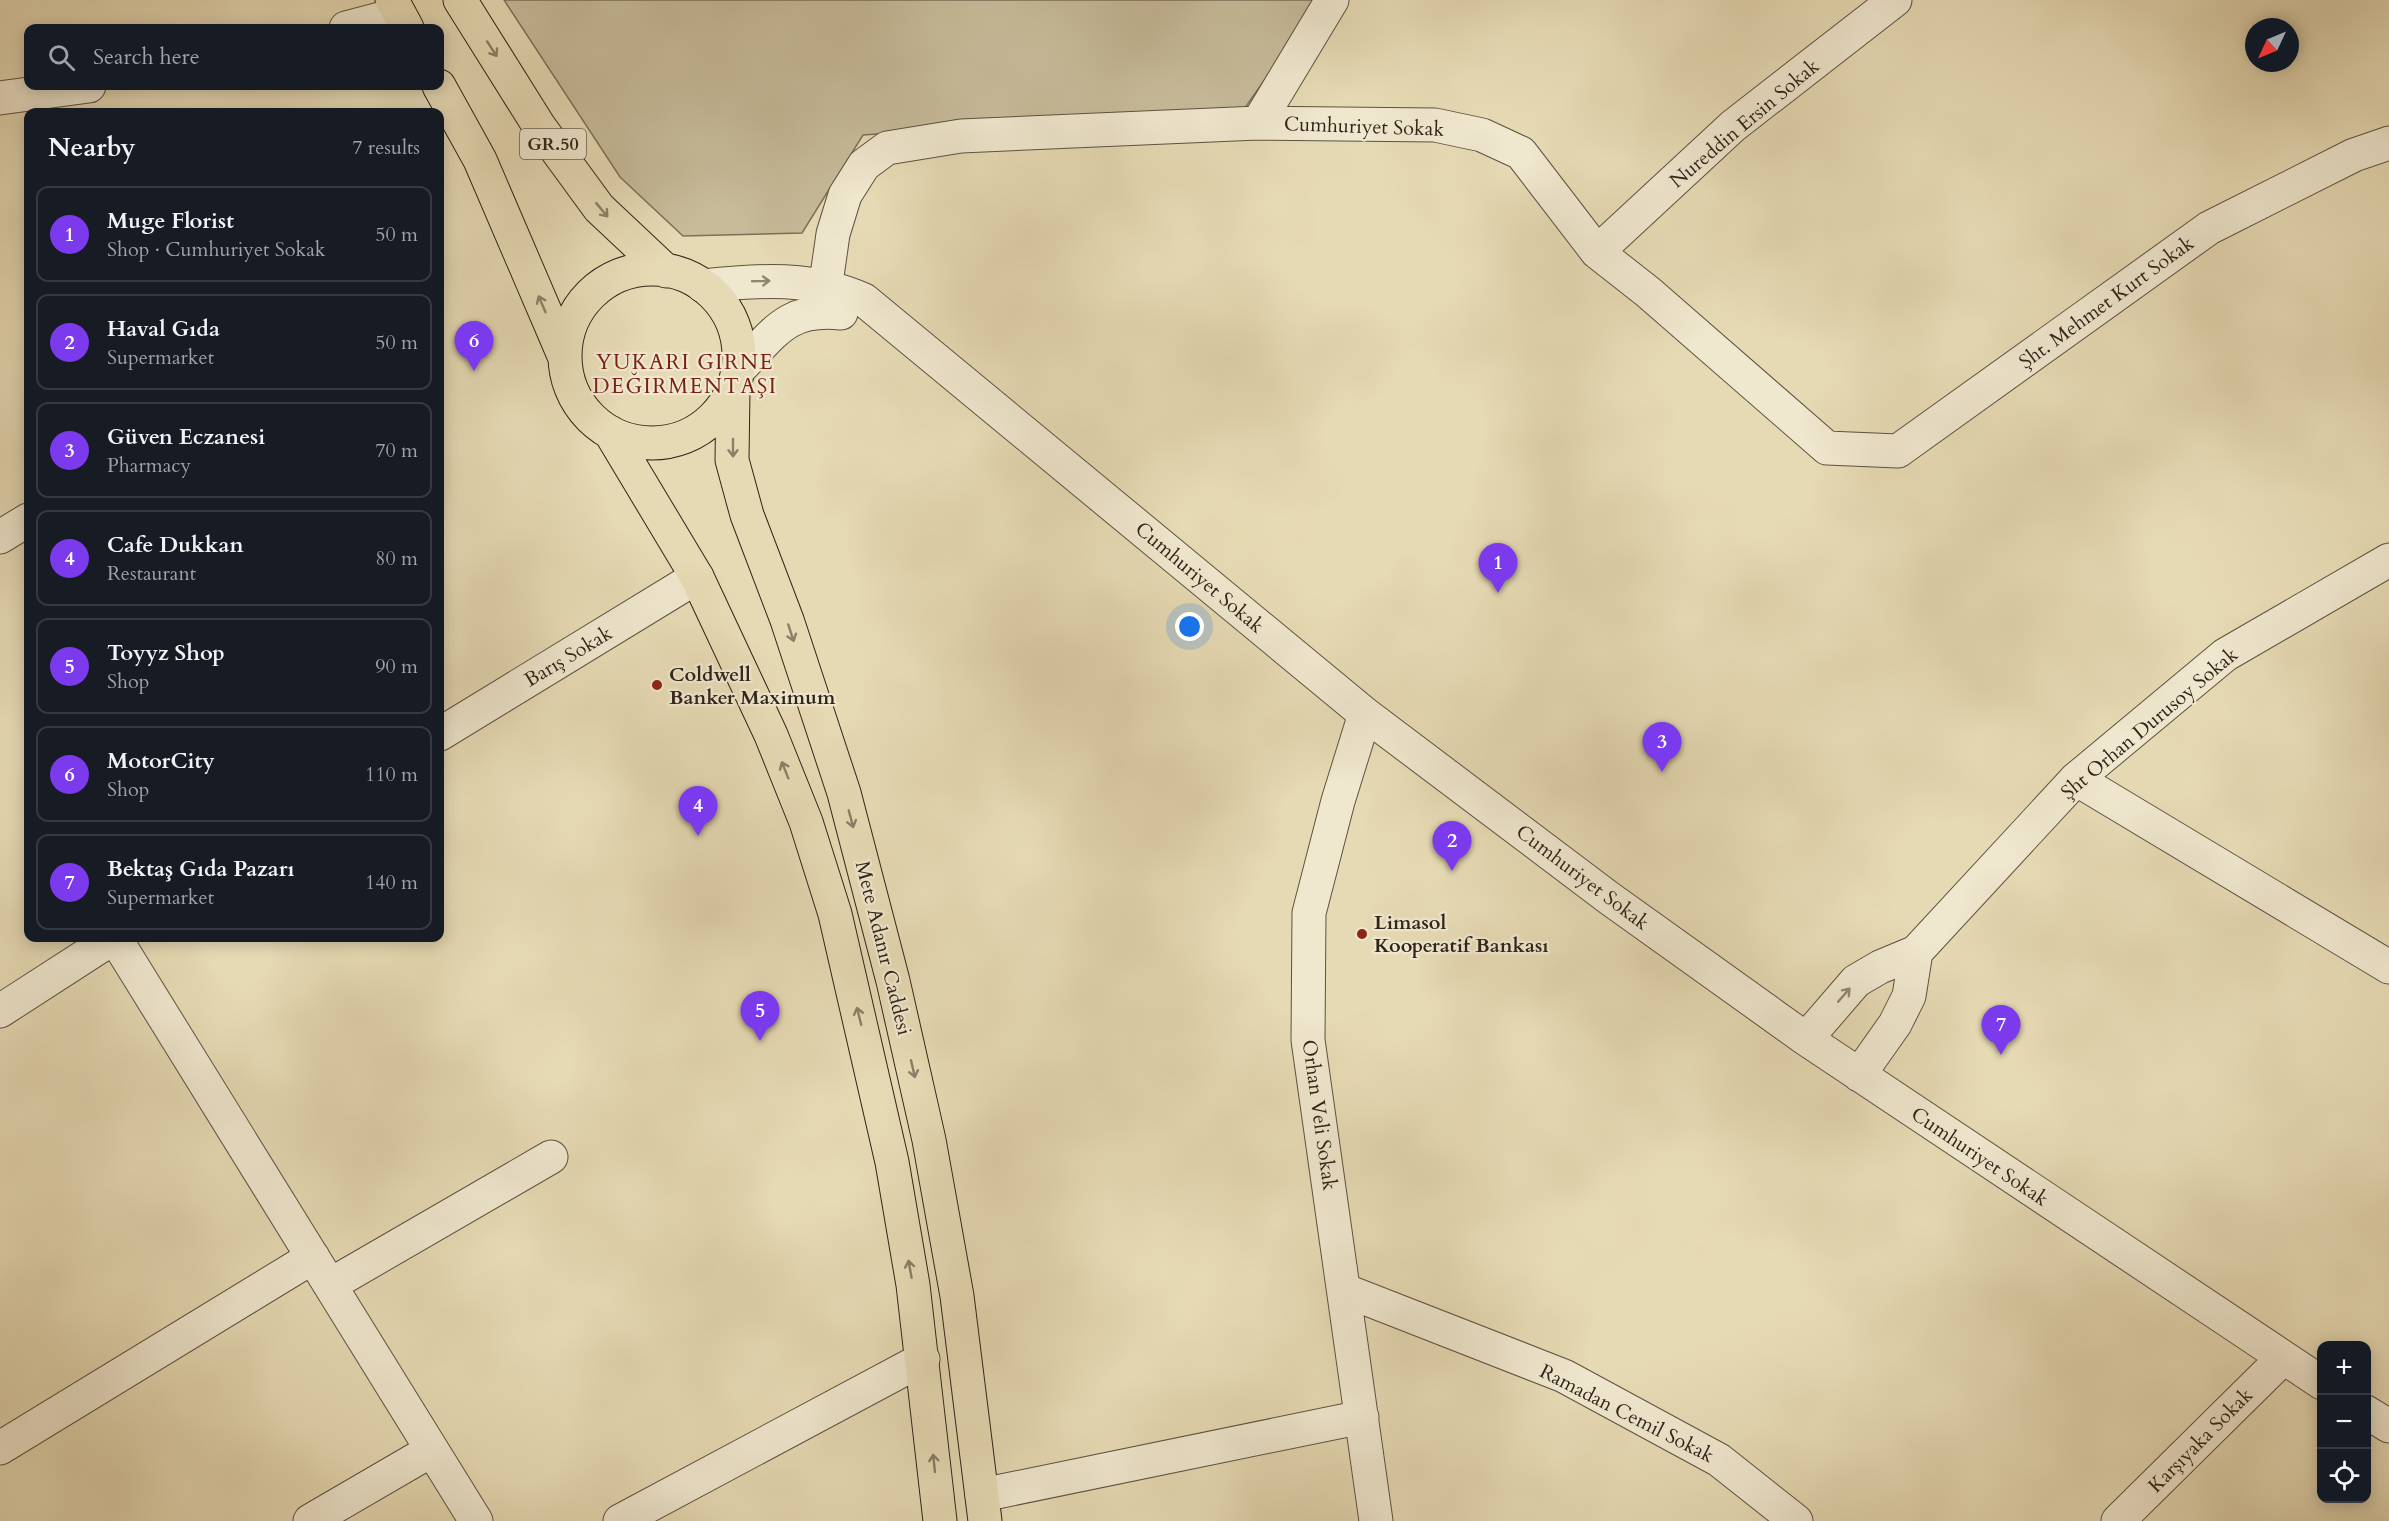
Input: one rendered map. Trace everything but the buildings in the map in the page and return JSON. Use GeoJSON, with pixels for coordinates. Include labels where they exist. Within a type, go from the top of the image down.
{"type":"FeatureCollection","features":[{"type":"Feature","properties":{"kind":"main road","name":"GR.50"},"geometry":{"type":"LineString","coordinates":[[460,0],[539,126],[599,208],[666,271]]}},
{"type":"Feature","properties":{"kind":"main road","name":"GR.50"},"geometry":{"type":"LineString","coordinates":[[441,90],[480,160],[565,358]]}},
{"type":"Feature","properties":{"kind":"main road","name":"GR.50"},"geometry":{"type":"LineString","coordinates":[[644,270],[666,271],[679,273],[703,286],[720,302],[733,323],[739,346],[736,380],[720,411],[708,422],[681,439],[657,444],[633,441],[610,432],[591,419],[578,401],[568,380],[565,358],[567,336],[575,316],[596,291],[623,274],[644,270]]}},
{"type":"Feature","properties":{"kind":"main road","name":"Mete Adanır Caddesi"},"geometry":{"type":"LineString","coordinates":[[736,380],[732,460],[747,515],[787,620],[844,793],[893,981],[929,1140],[957,1296],[983,1508]]}},
{"type":"Feature","properties":{"kind":"main road","name":"Mete Adanır Caddesi"},"geometry":{"type":"LineString","coordinates":[[610,432],[697,578],[771,735],[806,822],[835,914],[891,1162],[923,1359],[940,1521]]}},
{"type":"Feature","properties":{"kind":"street"},"geometry":{"type":"LineString","coordinates":[[1258,123],[1332,0]]}},
{"type":"Feature","properties":{"kind":"street","name":"Nureddin Ersin Sokak"},"geometry":{"type":"LineString","coordinates":[[1597,252],[1733,126],[1895,0]]}},
{"type":"Feature","properties":{"kind":"street"},"geometry":{"type":"LineString","coordinates":[[361,24],[399,14]]}},
{"type":"Feature","properties":{"kind":"street"},"geometry":{"type":"LineString","coordinates":[[0,98],[59,90]]}},
{"type":"Feature","properties":{"kind":"street","name":"Cumhuriyet Sokak"},"geometry":{"type":"LineString","coordinates":[[1827,448],[1648,292],[1597,252],[1521,153],[1482,135],[1435,125],[1258,123],[961,136],[887,148],[864,165],[844,195],[823,298],[885,316],[1365,714],[1609,898],[1806,1040],[2282,1359],[2317,1380]]}},
{"type":"Feature","properties":{"kind":"street","name":"Şht. Mehmet Kurt Sokak"},"geometry":{"type":"LineString","coordinates":[[1827,448],[1898,451],[2209,228],[2354,155],[2389,143]]}},
{"type":"Feature","properties":{"kind":"street"},"geometry":{"type":"LineString","coordinates":[[703,286],[757,280],[792,280],[823,298],[787,322],[736,380]]}},
{"type":"Feature","properties":{"kind":"street"},"geometry":{"type":"LineString","coordinates":[[0,537],[24,522]]}},
{"type":"Feature","properties":{"kind":"street","name":"Şht Orhan Durusoy Sokak"},"geometry":{"type":"LineString","coordinates":[[1806,1040],[1856,981],[1916,951],[2076,779],[2225,655],[2389,560]]}},
{"type":"Feature","properties":{"kind":"street","name":"Barış Sokak"},"geometry":{"type":"LineString","coordinates":[[444,732],[697,578]]}},
{"type":"Feature","properties":{"kind":"street","name":"Orhan Veli Sokak"},"geometry":{"type":"LineString","coordinates":[[1365,714],[1338,801],[1309,913],[1308,1040],[1376,1521]]}},
{"type":"Feature","properties":{"kind":"street"},"geometry":{"type":"LineString","coordinates":[[2076,779],[2389,967]]}},
{"type":"Feature","properties":{"kind":"street"},"geometry":{"type":"LineString","coordinates":[[0,1011],[108,942]]}},
{"type":"Feature","properties":{"kind":"street"},"geometry":{"type":"LineString","coordinates":[[116,942],[477,1521]]}},
{"type":"Feature","properties":{"kind":"street"},"geometry":{"type":"LineString","coordinates":[[1859,1075],[1895,1024],[1909,996],[1916,951]]}},
{"type":"Feature","properties":{"kind":"street"},"geometry":{"type":"LineString","coordinates":[[330,1285],[551,1157]]}},
{"type":"Feature","properties":{"kind":"street"},"geometry":{"type":"LineString","coordinates":[[0,1449],[313,1257]]}},
{"type":"Feature","properties":{"kind":"street","name":"Ramadan Cemil Sokak"},"geometry":{"type":"LineString","coordinates":[[1344,1290],[1564,1376],[1719,1460],[1796,1521]]}},
{"type":"Feature","properties":{"kind":"street"},"geometry":{"type":"LineString","coordinates":[[620,1521],[923,1359]]}},
{"type":"Feature","properties":{"kind":"street","name":"Karşıyaka Sokak"},"geometry":{"type":"LineString","coordinates":[[2118,1521],[2282,1359]]}},
{"type":"Feature","properties":{"kind":"street"},"geometry":{"type":"LineString","coordinates":[[2371,1415],[2389,1426]]}},
{"type":"Feature","properties":{"kind":"street"},"geometry":{"type":"LineString","coordinates":[[983,1508],[1362,1417]]}},
{"type":"Feature","properties":{"kind":"street"},"geometry":{"type":"LineString","coordinates":[[310,1521],[432,1450]]}},
{"type":"Feature","properties":{"kind":"shaded area"},"geometry":{"type":"Polygon","coordinates":[[[504,0],[1320,0],[1245,108],[863,135],[802,233],[683,236],[620,177],[504,0]]]}},
{"type":"Feature","properties":{"kind":"place","name":"MotorCity"},"geometry":{"type":"Point","coordinates":[474,371]}},
{"type":"Feature","properties":{"kind":"place","name":"Muge Florist"},"geometry":{"type":"Point","coordinates":[1498,593]}},
{"type":"Feature","properties":{"kind":"place","name":"Coldwell Banker Maximum"},"geometry":{"type":"Point","coordinates":[657,685]}},
{"type":"Feature","properties":{"kind":"place","name":"Güven Eczanesi"},"geometry":{"type":"Point","coordinates":[1662,772]}},
{"type":"Feature","properties":{"kind":"place","name":"Cafe Dukkan"},"geometry":{"type":"Point","coordinates":[698,836]}},
{"type":"Feature","properties":{"kind":"place","name":"Haval Gıda"},"geometry":{"type":"Point","coordinates":[1452,871]}},
{"type":"Feature","properties":{"kind":"place","name":"Limasol Kooperatif Bankası"},"geometry":{"type":"Point","coordinates":[1362,934]}},
{"type":"Feature","properties":{"kind":"place","name":"Toyyz Shop"},"geometry":{"type":"Point","coordinates":[760,1041]}},
{"type":"Feature","properties":{"kind":"place","name":"Bektaş Gıda Pazarı"},"geometry":{"type":"Point","coordinates":[2001,1055]}},
{"type":"Feature","properties":{"kind":"district","name":"YUKARI GIRNE DEĞIRMENTAŞI"},"geometry":{"type":"Point","coordinates":[685,374]}}]}
